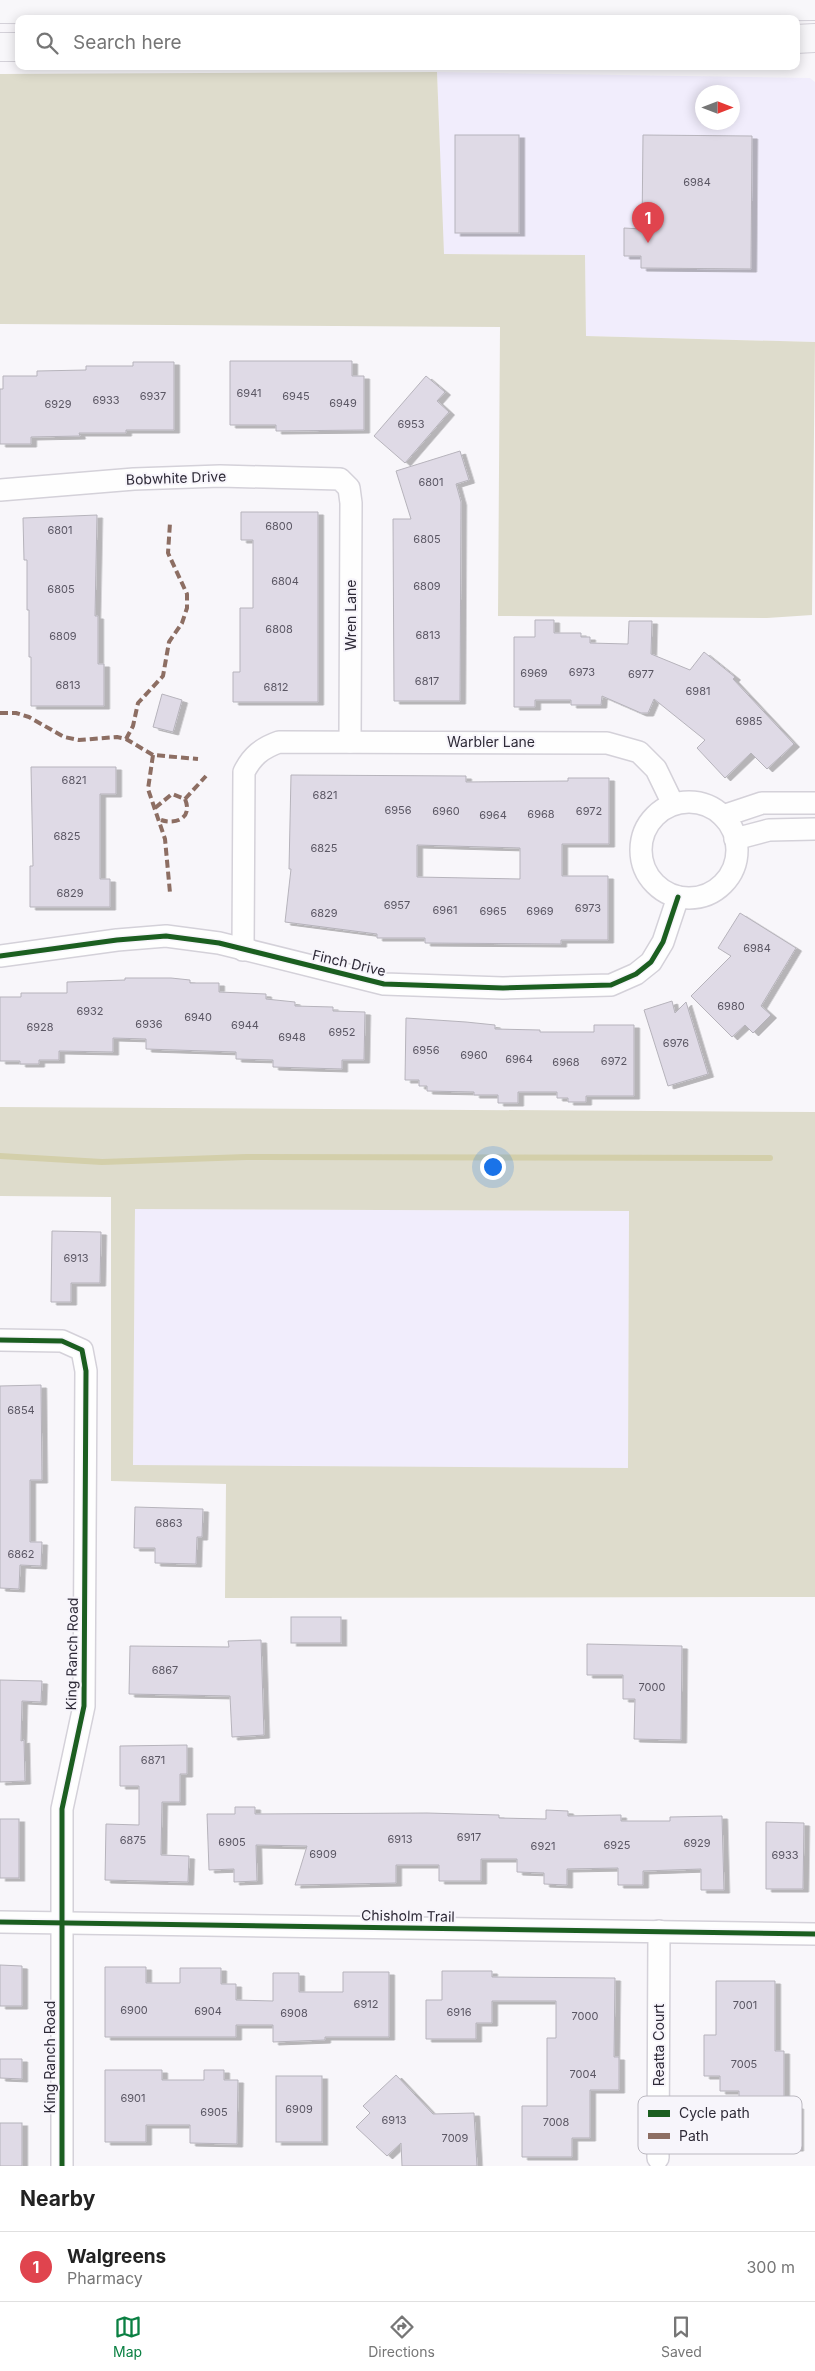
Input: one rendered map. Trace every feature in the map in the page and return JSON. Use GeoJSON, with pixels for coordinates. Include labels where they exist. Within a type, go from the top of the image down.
{"type":"FeatureCollection","features":[{"type":"Feature","properties":{"kind":"main road"},"geometry":{"type":"LineString","coordinates":[[0,9],[332,11],[791,3],[815,6]]}},
{"type":"Feature","properties":{"kind":"main road"},"geometry":{"type":"LineString","coordinates":[[800,39],[815,38]]}},
{"type":"Feature","properties":{"kind":"main road"},"geometry":{"type":"LineString","coordinates":[[0,47],[15,47]]}},
{"type":"Feature","properties":{"kind":"street","name":"Bobwhite Drive"},"geometry":{"type":"LineString","coordinates":[[0,490],[127,479],[220,476],[340,479],[349,488]]}},
{"type":"Feature","properties":{"kind":"street","name":"Wren Lane"},"geometry":{"type":"LineString","coordinates":[[349,488],[351,503],[350,742]]}},
{"type":"Feature","properties":{"kind":"street","name":"Warbler Lane"},"geometry":{"type":"LineString","coordinates":[[243,950],[244,772],[250,761],[263,748],[279,742],[607,743],[639,752],[656,769],[673,804]]}},
{"type":"Feature","properties":{"kind":"street"},"geometry":{"type":"LineString","coordinates":[[691,802],[708,806],[723,816],[730,825],[737,852],[733,868],[724,883],[711,893],[695,898],[678,897],[662,890],[649,878],[642,861],[640,843],[646,826],[658,812],[673,804],[691,802]]}},
{"type":"Feature","properties":{"kind":"street"},"geometry":{"type":"LineString","coordinates":[[723,816],[762,803],[815,803]]}},
{"type":"Feature","properties":{"kind":"street"},"geometry":{"type":"LineString","coordinates":[[735,839],[769,830],[815,829]]}},
{"type":"Feature","properties":{"kind":"street","name":"Finch Drive"},"geometry":{"type":"LineString","coordinates":[[0,956],[117,940],[166,936],[219,943],[384,984],[503,988],[611,985],[636,974],[651,962],[663,942],[678,897]]}},
{"type":"Feature","properties":{"kind":"street","name":"King Ranch Road"},"geometry":{"type":"LineString","coordinates":[[0,1340],[62,1341],[82,1350],[86,1370],[84,1706],[62,1809],[62,2166]]}},
{"type":"Feature","properties":{"kind":"street","name":"Chisholm Trail"},"geometry":{"type":"LineString","coordinates":[[0,1922],[815,1934]]}},
{"type":"Feature","properties":{"kind":"street","name":"Reatta Court"},"geometry":{"type":"LineString","coordinates":[[658,2096],[659,1931]]}},
{"type":"Feature","properties":{"kind":"street","name":"Reatta Court"},"geometry":{"type":"LineString","coordinates":[[658,2154],[658,2158]]}},
{"type":"Feature","properties":{"kind":"shaded area"},"geometry":{"type":"Polygon","coordinates":[[[437,72],[810,78],[815,82],[815,342],[586,336],[585,255],[443,254],[437,72]]]}},
{"type":"Feature","properties":{"kind":"shaded area"},"geometry":{"type":"Polygon","coordinates":[[[437,72],[444,254],[585,255],[586,336],[815,342],[812,615],[767,618],[498,616],[500,327],[0,324],[0,74],[437,72]]]}},
{"type":"Feature","properties":{"kind":"shaded area"},"geometry":{"type":"Polygon","coordinates":[[[0,1107],[815,1112],[815,1597],[225,1598],[226,1484],[111,1481],[111,1197],[0,1196],[0,1107]],[[135,1209],[133,1465],[628,1468],[629,1211],[135,1209]]]}},
{"type":"Feature","properties":{"kind":"shaded area"},"geometry":{"type":"Polygon","coordinates":[[[135,1209],[629,1211],[628,1468],[133,1466],[135,1209]]]}},
{"type":"Feature","properties":{"kind":"building"},"geometry":{"type":"Polygon","coordinates":[[[455,135],[519,135],[519,233],[455,233],[455,135]]]}},
{"type":"Feature","properties":{"kind":"building"},"geometry":{"type":"Polygon","coordinates":[[[643,135],[752,136],[751,269],[641,268],[641,256],[624,256],[624,228],[642,229],[643,135]]]}},
{"type":"Feature","properties":{"kind":"building"},"geometry":{"type":"Polygon","coordinates":[[[230,361],[352,361],[352,376],[364,376],[364,430],[276,431],[276,425],[230,425],[230,361]]]}},
{"type":"Feature","properties":{"kind":"building"},"geometry":{"type":"Polygon","coordinates":[[[133,362],[174,362],[174,430],[126,430],[126,433],[79,433],[80,436],[31,437],[31,444],[0,444],[0,389],[3,389],[3,376],[37,376],[37,371],[86,370],[86,366],[133,366],[133,362]]]}},
{"type":"Feature","properties":{"kind":"building"},"geometry":{"type":"Polygon","coordinates":[[[426,376],[445,392],[437,401],[449,412],[405,463],[374,436],[426,376]]]}},
{"type":"Feature","properties":{"kind":"building"},"geometry":{"type":"Polygon","coordinates":[[[460,451],[469,480],[456,484],[461,502],[460,701],[394,701],[393,519],[411,519],[396,471],[460,451]]]}},
{"type":"Feature","properties":{"kind":"building"},"geometry":{"type":"Polygon","coordinates":[[[241,512],[318,512],[318,702],[233,702],[233,672],[240,672],[240,608],[253,608],[253,540],[241,540],[241,512]]]}},
{"type":"Feature","properties":{"kind":"building"},"geometry":{"type":"Polygon","coordinates":[[[97,515],[95,616],[98,616],[98,664],[104,664],[104,706],[31,706],[27,560],[24,560],[23,518],[97,515]]]}},
{"type":"Feature","properties":{"kind":"building"},"geometry":{"type":"Polygon","coordinates":[[[535,620],[554,620],[554,633],[581,633],[581,637],[590,637],[590,643],[628,644],[629,621],[652,621],[651,654],[690,670],[704,652],[735,677],[733,679],[794,744],[767,769],[751,753],[725,778],[697,748],[705,740],[654,699],[648,713],[641,713],[602,696],[601,705],[571,705],[571,700],[535,700],[535,707],[514,707],[514,637],[535,637],[535,620]]]}},
{"type":"Feature","properties":{"kind":"building"},"geometry":{"type":"Polygon","coordinates":[[[162,694],[182,700],[173,732],[153,727],[162,694]]]}},
{"type":"Feature","properties":{"kind":"building"},"geometry":{"type":"Polygon","coordinates":[[[31,767],[116,767],[116,794],[100,794],[100,879],[110,879],[110,907],[30,907],[30,866],[33,866],[31,767]]]}},
{"type":"Feature","properties":{"kind":"building"},"geometry":{"type":"Polygon","coordinates":[[[291,775],[466,776],[466,782],[568,781],[568,778],[609,778],[609,844],[562,844],[562,876],[608,876],[608,940],[561,940],[561,944],[425,943],[425,938],[377,938],[377,934],[285,922],[291,869],[289,869],[291,775]],[[417,845],[417,877],[520,879],[520,848],[417,845]]]}},
{"type":"Feature","properties":{"kind":"building"},"geometry":{"type":"Polygon","coordinates":[[[740,913],[796,948],[761,1006],[771,1015],[753,1033],[745,1025],[732,1037],[691,996],[731,956],[718,948],[740,913]]]}},
{"type":"Feature","properties":{"kind":"building"},"geometry":{"type":"Polygon","coordinates":[[[125,978],[171,978],[190,980],[190,983],[219,983],[219,992],[266,994],[266,999],[295,1002],[295,1006],[333,1007],[333,1011],[365,1012],[364,1060],[342,1060],[342,1069],[273,1067],[273,1060],[236,1059],[236,1052],[146,1049],[146,1039],[113,1038],[113,1052],[59,1051],[59,1060],[39,1060],[39,1064],[20,1064],[20,1061],[0,1061],[0,997],[21,997],[21,993],[67,993],[67,982],[125,980],[125,978]]]}},
{"type":"Feature","properties":{"kind":"building"},"geometry":{"type":"Polygon","coordinates":[[[672,1001],[675,1013],[686,1002],[708,1074],[668,1086],[644,1010],[672,1001]]]}},
{"type":"Feature","properties":{"kind":"building"},"geometry":{"type":"Polygon","coordinates":[[[406,1018],[495,1025],[495,1029],[540,1030],[540,1032],[594,1032],[594,1025],[634,1025],[634,1096],[586,1096],[586,1102],[568,1102],[568,1098],[557,1098],[557,1092],[518,1092],[518,1103],[498,1103],[498,1095],[474,1095],[474,1092],[427,1091],[427,1086],[419,1086],[419,1080],[405,1080],[406,1018]]]}},
{"type":"Feature","properties":{"kind":"building"},"geometry":{"type":"Polygon","coordinates":[[[52,1231],[101,1232],[100,1283],[71,1283],[71,1302],[51,1302],[52,1231]]]}},
{"type":"Feature","properties":{"kind":"building"},"geometry":{"type":"Polygon","coordinates":[[[41,1385],[42,1480],[30,1480],[30,1542],[42,1542],[41,1566],[20,1565],[19,1589],[0,1588],[0,1386],[41,1385]]]}},
{"type":"Feature","properties":{"kind":"building"},"geometry":{"type":"Polygon","coordinates":[[[135,1507],[203,1509],[202,1537],[197,1537],[196,1564],[155,1563],[155,1548],[134,1548],[135,1507]]]}},
{"type":"Feature","properties":{"kind":"building"},"geometry":{"type":"Polygon","coordinates":[[[291,1617],[341,1617],[341,1643],[291,1643],[291,1617]]]}},
{"type":"Feature","properties":{"kind":"building"},"geometry":{"type":"Polygon","coordinates":[[[261,1640],[264,1735],[232,1737],[230,1696],[129,1694],[130,1646],[229,1647],[228,1641],[261,1640]]]}},
{"type":"Feature","properties":{"kind":"building"},"geometry":{"type":"Polygon","coordinates":[[[587,1644],[682,1646],[681,1740],[634,1739],[635,1699],[623,1699],[623,1675],[587,1675],[587,1644]]]}},
{"type":"Feature","properties":{"kind":"building"},"geometry":{"type":"Polygon","coordinates":[[[0,1680],[42,1681],[41,1702],[22,1701],[21,1741],[24,1740],[25,1781],[0,1782],[0,1680]]]}},
{"type":"Feature","properties":{"kind":"building"},"geometry":{"type":"Polygon","coordinates":[[[187,1745],[187,1774],[180,1774],[180,1802],[162,1802],[161,1855],[189,1856],[188,1882],[105,1880],[106,1824],[139,1825],[139,1786],[120,1786],[120,1746],[187,1745]]]}},
{"type":"Feature","properties":{"kind":"building"},"geometry":{"type":"Polygon","coordinates":[[[235,1807],[255,1807],[255,1814],[427,1813],[499,1815],[499,1818],[546,1819],[546,1810],[568,1811],[568,1816],[621,1815],[621,1821],[670,1821],[670,1817],[722,1816],[724,1890],[701,1890],[701,1869],[643,1871],[643,1885],[618,1885],[618,1868],[567,1869],[567,1885],[544,1884],[544,1873],[517,1872],[517,1859],[481,1859],[481,1881],[439,1881],[439,1865],[396,1865],[396,1883],[295,1885],[307,1846],[256,1845],[257,1881],[234,1882],[234,1869],[209,1870],[207,1814],[235,1814],[235,1807]]]}},
{"type":"Feature","properties":{"kind":"building"},"geometry":{"type":"Polygon","coordinates":[[[0,1819],[19,1819],[19,1878],[0,1878],[0,1819]]]}},
{"type":"Feature","properties":{"kind":"building"},"geometry":{"type":"Polygon","coordinates":[[[766,1822],[804,1823],[803,1889],[766,1889],[766,1822]]]}},
{"type":"Feature","properties":{"kind":"building"},"geometry":{"type":"Polygon","coordinates":[[[0,1965],[22,1966],[22,2006],[0,2006],[0,1965]]]}},
{"type":"Feature","properties":{"kind":"building"},"geometry":{"type":"Polygon","coordinates":[[[105,1967],[146,1967],[146,1983],[180,1983],[180,1968],[221,1968],[221,1984],[236,1984],[236,2000],[273,2001],[273,1973],[299,1973],[299,1992],[343,1992],[343,1972],[389,1972],[389,2037],[325,2037],[325,2040],[273,2042],[273,2025],[236,2025],[236,2037],[105,2037],[105,1967]]]}},
{"type":"Feature","properties":{"kind":"building"},"geometry":{"type":"Polygon","coordinates":[[[442,1971],[492,1971],[492,1977],[615,1978],[614,2057],[619,2057],[619,2090],[590,2090],[590,2138],[572,2138],[572,2157],[522,2157],[522,2106],[547,2106],[547,2038],[556,2038],[556,2001],[492,2001],[492,2023],[476,2023],[476,2039],[426,2039],[426,2000],[442,2000],[442,1971]]]}},
{"type":"Feature","properties":{"kind":"building"},"geometry":{"type":"Polygon","coordinates":[[[716,1981],[775,1981],[775,2051],[784,2051],[784,2096],[739,2096],[739,2091],[720,2091],[720,2076],[704,2076],[704,2035],[716,2035],[716,1981]]]}},
{"type":"Feature","properties":{"kind":"building"},"geometry":{"type":"Polygon","coordinates":[[[0,2059],[22,2059],[22,2079],[0,2078],[0,2059]]]}},
{"type":"Feature","properties":{"kind":"building"},"geometry":{"type":"Polygon","coordinates":[[[105,2070],[162,2070],[162,2080],[204,2080],[204,2070],[224,2070],[224,2080],[238,2080],[237,2144],[190,2143],[190,2125],[146,2125],[146,2142],[105,2142],[105,2070]]]}},
{"type":"Feature","properties":{"kind":"building"},"geometry":{"type":"Polygon","coordinates":[[[396,2075],[433,2114],[474,2113],[477,2166],[402,2166],[401,2143],[387,2156],[356,2127],[370,2113],[363,2106],[396,2075]]]}},
{"type":"Feature","properties":{"kind":"building"},"geometry":{"type":"Polygon","coordinates":[[[276,2076],[322,2076],[322,2142],[276,2142],[276,2076]]]}},
{"type":"Feature","properties":{"kind":"building"},"geometry":{"type":"Polygon","coordinates":[[[0,2123],[22,2123],[22,2166],[0,2166],[0,2123]]]}},
{"type":"Feature","properties":{"kind":"waterway"},"geometry":{"type":"LineString","coordinates":[[0,1156],[102,1162],[246,1157],[770,1158]]}},
{"type":"Feature","properties":{"kind":"marked path"},"geometry":{"type":"LineString","coordinates":[[126,739],[133,726],[138,703],[163,676],[169,642],[182,623],[187,608],[187,594],[168,553],[170,523]]}},
{"type":"Feature","properties":{"kind":"marked path"},"geometry":{"type":"LineString","coordinates":[[0,713],[16,713],[29,717],[64,737],[79,740],[117,737],[126,739],[153,755],[198,759]]}},
{"type":"Feature","properties":{"kind":"marked path"},"geometry":{"type":"LineString","coordinates":[[153,755],[148,789],[165,839],[170,893]]}},
{"type":"Feature","properties":{"kind":"marked path"},"geometry":{"type":"LineString","coordinates":[[185,799],[206,776]]}},
{"type":"Feature","properties":{"kind":"marked path"},"geometry":{"type":"LineString","coordinates":[[155,808],[172,794],[185,799],[187,811],[182,818],[172,822],[161,820]]}},
{"type":"Feature","properties":{"kind":"cycle path"},"geometry":{"type":"LineString","coordinates":[[0,956],[117,940],[166,936],[219,943],[384,984],[503,988],[611,985],[636,974],[651,962],[663,942],[678,897]]}},
{"type":"Feature","properties":{"kind":"cycle path"},"geometry":{"type":"LineString","coordinates":[[0,1340],[62,1341],[82,1350],[86,1371],[84,1706],[62,1809],[62,2166]]}},
{"type":"Feature","properties":{"kind":"cycle path"},"geometry":{"type":"LineString","coordinates":[[0,1922],[815,1934]]}},
{"type":"Feature","properties":{"kind":"place","name":"Walgreens"},"geometry":{"type":"Point","coordinates":[648,243]}}]}
